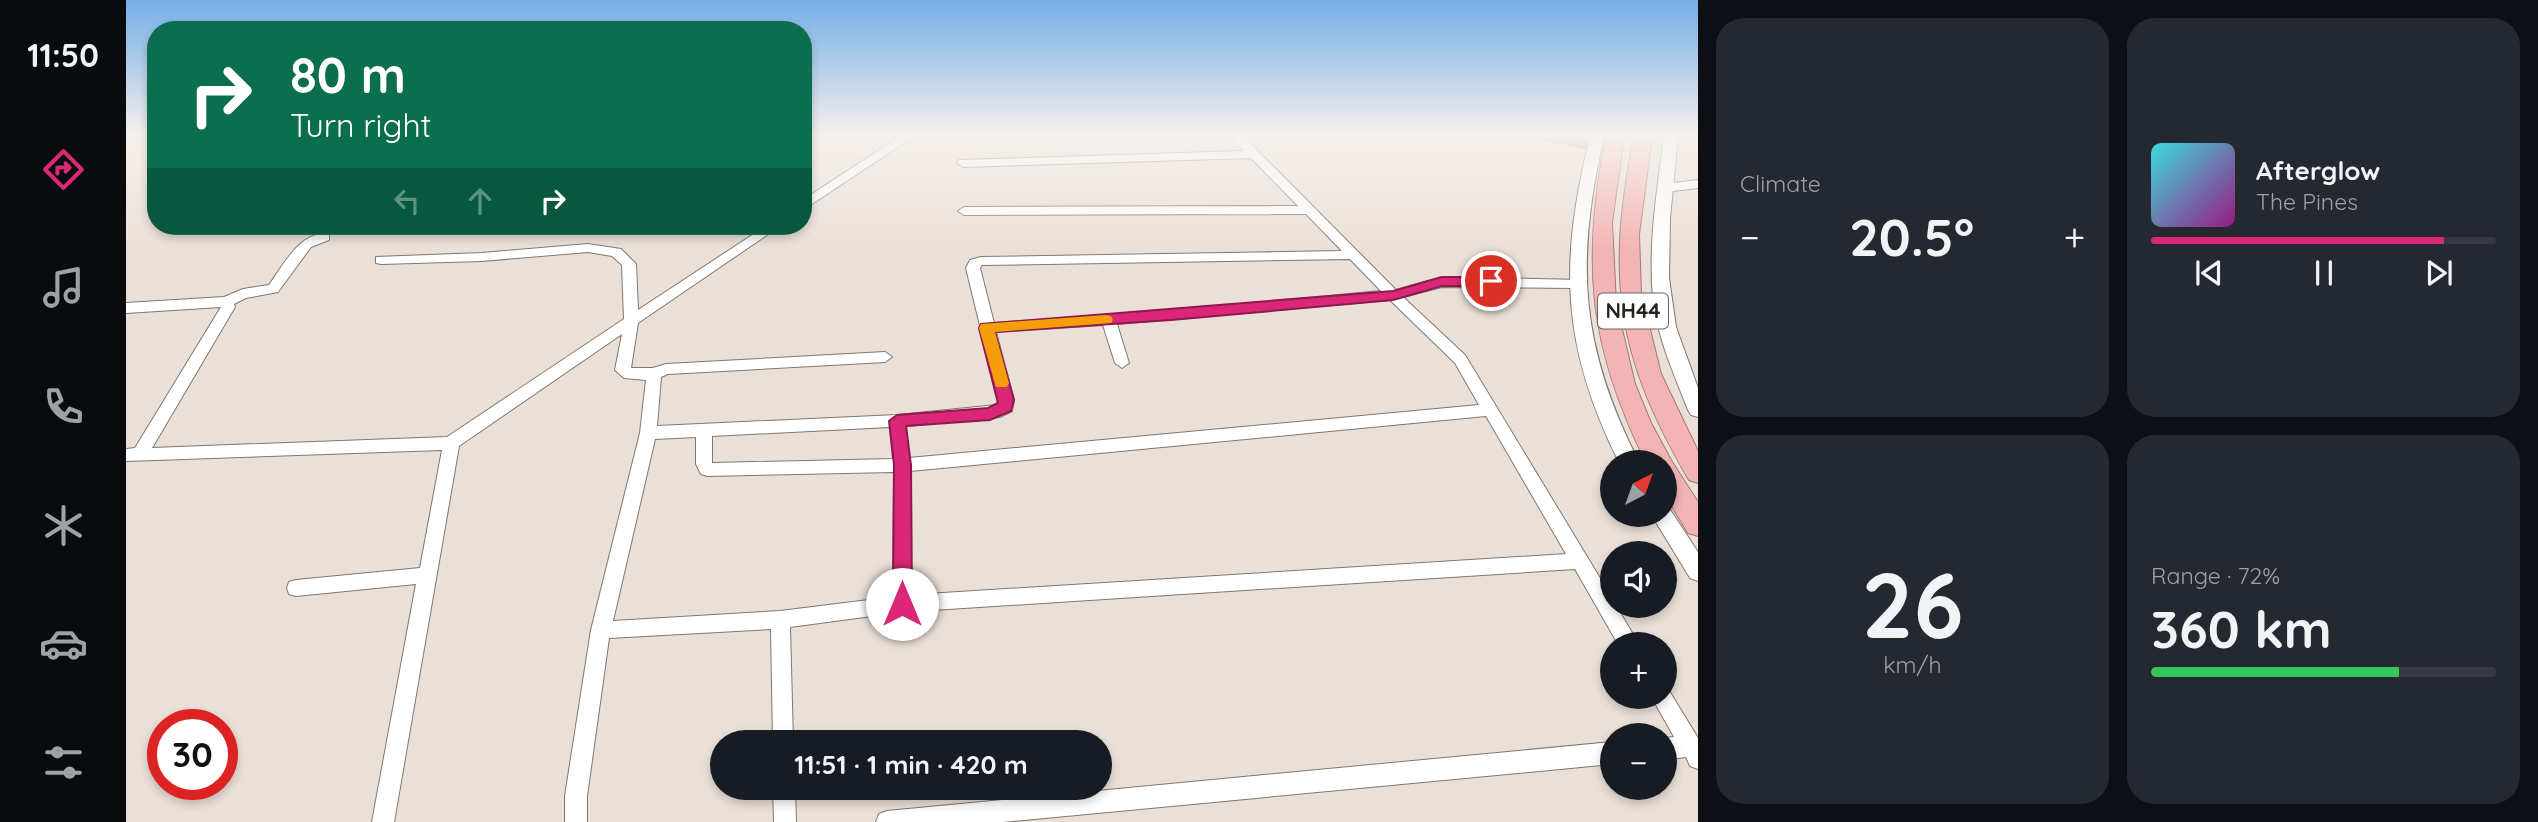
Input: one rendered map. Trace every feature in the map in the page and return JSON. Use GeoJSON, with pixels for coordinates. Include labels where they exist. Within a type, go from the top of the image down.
{"type":"FeatureCollection","features":[{"type":"Feature","properties":{"kind":"highway","name":"NH44"},"geometry":{"type":"LineString","coordinates":[[1608,175],[1600,223],[1603,291],[1617,362],[1635,411],[1654,450]]}},
{"type":"Feature","properties":{"kind":"highway","name":"NH44"},"geometry":{"type":"LineString","coordinates":[[1636,175],[1628,264],[1633,311],[1646,362],[1660,399],[1698,473]]}},
{"type":"Feature","properties":{"kind":"highway"},"geometry":{"type":"LineString","coordinates":[[1677,491],[1698,525]]}},
{"type":"Feature","properties":{"kind":"street"},"geometry":{"type":"LineString","coordinates":[[812,200],[849,175]]}},
{"type":"Feature","properties":{"kind":"street"},"geometry":{"type":"LineString","coordinates":[[1274,175],[1460,359],[1622,632]]}},
{"type":"Feature","properties":{"kind":"street"},"geometry":{"type":"LineString","coordinates":[[1591,175],[1577,284],[1585,340],[1602,397],[1624,450]]}},
{"type":"Feature","properties":{"kind":"street"},"geometry":{"type":"LineString","coordinates":[[1666,175],[1660,246],[1662,299],[1672,343],[1698,410]]}},
{"type":"Feature","properties":{"kind":"street"},"geometry":{"type":"LineString","coordinates":[[1665,188],[1698,184]]}},
{"type":"Feature","properties":{"kind":"street"},"geometry":{"type":"LineString","coordinates":[[964,211],[1308,210]]}},
{"type":"Feature","properties":{"kind":"street"},"geometry":{"type":"LineString","coordinates":[[132,455],[451,443],[465,431],[760,235]]}},
{"type":"Feature","properties":{"kind":"street"},"geometry":{"type":"LineString","coordinates":[[127,310],[226,302],[243,294],[274,289],[306,244],[324,237]]}},
{"type":"Feature","properties":{"kind":"street"},"geometry":{"type":"LineString","coordinates":[[381,260],[607,249],[624,257],[629,264],[631,321],[623,370],[629,374],[654,374],[666,369],[885,357]]}},
{"type":"Feature","properties":{"kind":"street"},"geometry":{"type":"LineString","coordinates":[[648,433],[897,421],[990,414],[1006,407],[973,268],[975,263],[981,261],[1353,255]]}},
{"type":"Feature","properties":{"kind":"street"},"geometry":{"type":"LineString","coordinates":[[986,328],[1397,294],[1442,282],[1577,284]]}},
{"type":"Feature","properties":{"kind":"street"},"geometry":{"type":"LineString","coordinates":[[132,455],[228,307],[226,302]]}},
{"type":"Feature","properties":{"kind":"street"},"geometry":{"type":"LineString","coordinates":[[1108,320],[1122,363]]}},
{"type":"Feature","properties":{"kind":"street"},"geometry":{"type":"LineString","coordinates":[[576,822],[576,796],[601,630],[648,433],[654,374]]}},
{"type":"Feature","properties":{"kind":"street"},"geometry":{"type":"LineString","coordinates":[[704,430],[704,464],[707,469],[713,470],[902,465],[1490,410]]}},
{"type":"Feature","properties":{"kind":"street"},"geometry":{"type":"LineString","coordinates":[[897,421],[902,465],[902,604]]}},
{"type":"Feature","properties":{"kind":"street"},"geometry":{"type":"LineString","coordinates":[[383,822],[451,443]]}},
{"type":"Feature","properties":{"kind":"street"},"geometry":{"type":"LineString","coordinates":[[1669,527],[1698,571]]}},
{"type":"Feature","properties":{"kind":"street"},"geometry":{"type":"LineString","coordinates":[[601,630],[780,620],[902,604],[1580,561]]}},
{"type":"Feature","properties":{"kind":"street"},"geometry":{"type":"LineString","coordinates":[[296,588],[426,575]]}},
{"type":"Feature","properties":{"kind":"street"},"geometry":{"type":"LineString","coordinates":[[780,620],[783,730]]}},
{"type":"Feature","properties":{"kind":"street"},"geometry":{"type":"LineString","coordinates":[[1669,709],[1694,752]]}},
{"type":"Feature","properties":{"kind":"street"},"geometry":{"type":"LineString","coordinates":[[887,822],[1600,754]]}},
{"type":"Feature","properties":{"kind":"street"},"geometry":{"type":"LineString","coordinates":[[784,800],[785,822]]}},
{"type":"Feature","properties":{"kind":"slow traffic"},"geometry":{"type":"LineString","coordinates":[[1002,383],[986,328],[1106,320]]}},
{"type":"Feature","properties":{"kind":"route"},"geometry":{"type":"LineString","coordinates":[[902,604],[902,465],[897,421],[990,414],[1006,407],[986,328],[1171,316],[1393,295],[1442,282],[1491,281]]}}]}
